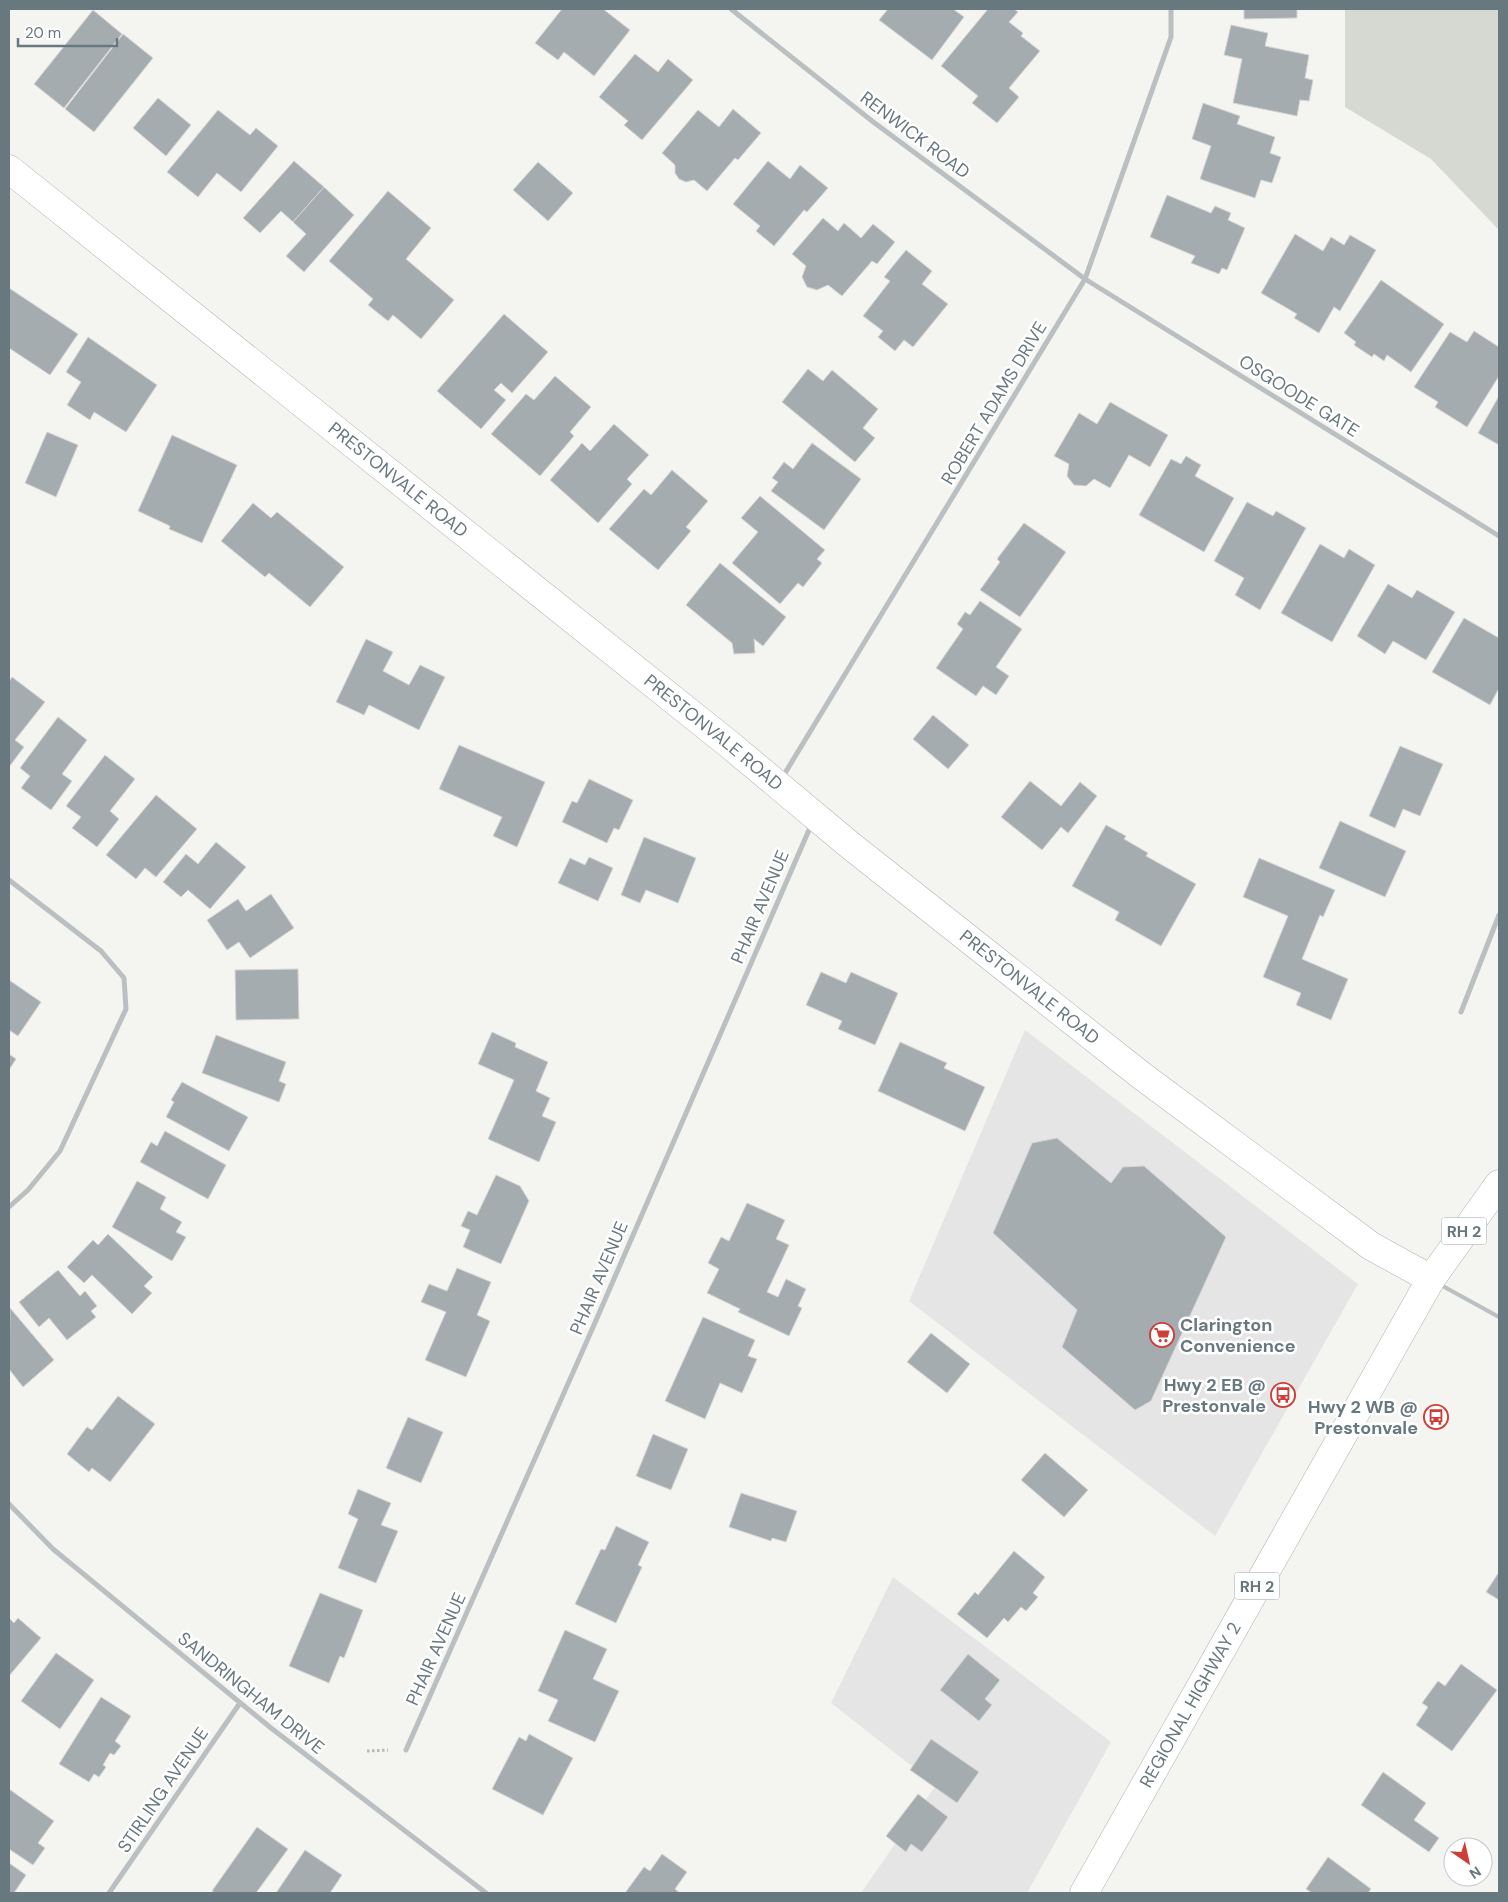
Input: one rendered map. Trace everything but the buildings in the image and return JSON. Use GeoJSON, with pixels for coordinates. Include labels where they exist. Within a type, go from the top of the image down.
{"type":"FeatureCollection","features":[{"type":"Feature","properties":{"kind":"street","name":"RENWICK ROAD"},"geometry":{"type":"LineString","coordinates":[[731,9],[872,121],[1085,279]]}},
{"type":"Feature","properties":{"kind":"street","name":"ROBERT ADAMS DRIVE"},"geometry":{"type":"LineString","coordinates":[[778,785],[1085,279],[1171,36],[1171,9]]}},
{"type":"Feature","properties":{"kind":"street","name":"PRESTONVALE ROAD"},"geometry":{"type":"LineString","coordinates":[[9,169],[1142,1076],[1371,1246],[1431,1279]]}},
{"type":"Feature","properties":{"kind":"street","name":"OSGOODE GATE"},"geometry":{"type":"LineString","coordinates":[[1085,279],[1499,536]]}},
{"type":"Feature","properties":{"kind":"street","name":"PHAIR AVENUE"},"geometry":{"type":"LineString","coordinates":[[406,1750],[598,1316],[815,816]]}},
{"type":"Feature","properties":{"kind":"street"},"geometry":{"type":"LineString","coordinates":[[9,880],[101,952],[124,978],[126,1009],[60,1151],[28,1190],[9,1208]]}},
{"type":"Feature","properties":{"kind":"street"},"geometry":{"type":"LineString","coordinates":[[1461,1012],[1499,915]]}},
{"type":"Feature","properties":{"kind":"street","name":"REGIONAL HIGHWAY 2"},"geometry":{"type":"LineString","coordinates":[[1084,1893],[1431,1279],[1499,1184]]}},
{"type":"Feature","properties":{"kind":"street","name":"SANDRINGHAM DRIVE"},"geometry":{"type":"LineString","coordinates":[[9,1504],[53,1549],[240,1702],[486,1893]]}},
{"type":"Feature","properties":{"kind":"street","name":"STIRLING AVENUE"},"geometry":{"type":"LineString","coordinates":[[109,1893],[240,1702]]}},
{"type":"Feature","properties":{"kind":"lane"},"geometry":{"type":"LineString","coordinates":[[1431,1279],[1499,1317]]}},
{"type":"Feature","properties":{"kind":"shaded area"},"geometry":{"type":"Polygon","coordinates":[[[1345,9],[1499,9],[1499,230],[1431,159],[1345,107],[1345,9]]]}},
{"type":"Feature","properties":{"kind":"shaded area"},"geometry":{"type":"Polygon","coordinates":[[[1025,1030],[1358,1284],[1215,1536],[909,1301],[1025,1030]]]}},
{"type":"Feature","properties":{"kind":"shaded area"},"geometry":{"type":"Polygon","coordinates":[[[893,1577],[1111,1742],[1027,1893],[861,1893],[936,1785],[831,1703],[893,1577]]]}},
{"type":"Feature","properties":{"kind":"place","name":"Clarington Convenience"},"geometry":{"type":"Point","coordinates":[1162,1335]}},
{"type":"Feature","properties":{"kind":"place","name":"Hwy 2 EB @ Prestonvale"},"geometry":{"type":"Point","coordinates":[1283,1395]}},
{"type":"Feature","properties":{"kind":"place","name":"Hwy 2 WB @ Prestonvale"},"geometry":{"type":"Point","coordinates":[1436,1417]}}]}
